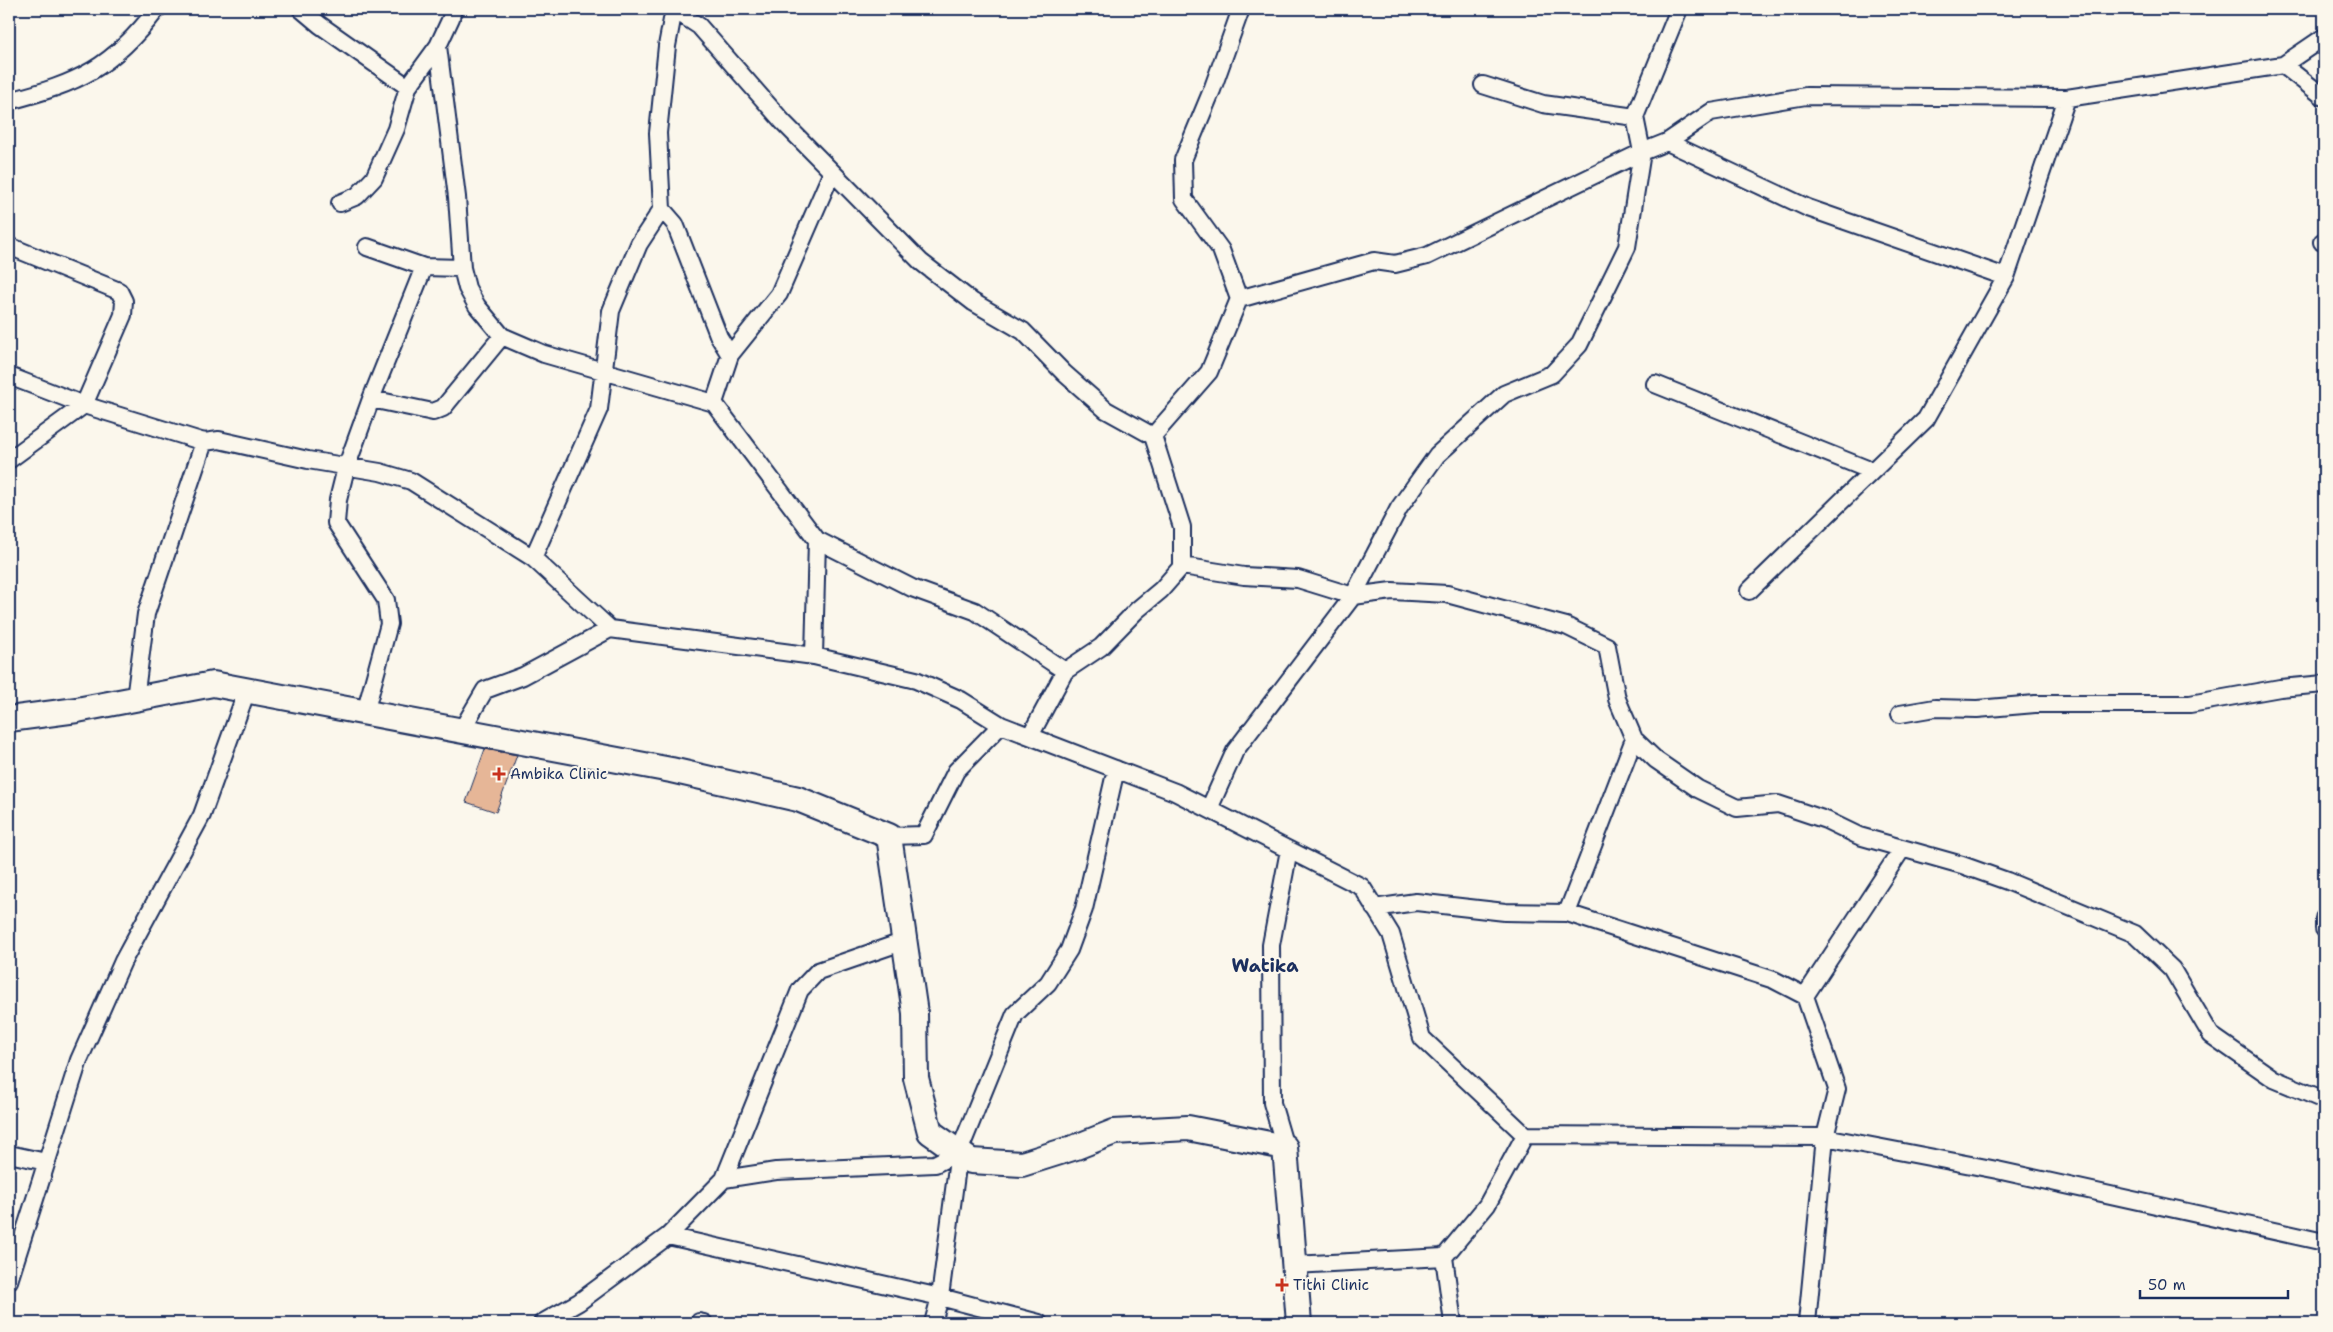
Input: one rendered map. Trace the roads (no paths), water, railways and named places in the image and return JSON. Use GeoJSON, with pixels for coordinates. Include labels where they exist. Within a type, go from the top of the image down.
{"type":"FeatureCollection","features":[{"type":"Feature","properties":{"kind":"street"},"geometry":{"type":"LineString","coordinates":[[9,101],[69,84],[94,71],[127,45],[157,9]]}},
{"type":"Feature","properties":{"kind":"street"},"geometry":{"type":"LineString","coordinates":[[301,9],[320,25],[408,87]]}},
{"type":"Feature","properties":{"kind":"street"},"geometry":{"type":"LineString","coordinates":[[340,203],[357,196],[374,178],[396,129],[408,87],[438,46],[451,18],[453,9]]}},
{"type":"Feature","properties":{"kind":"street"},"geometry":{"type":"LineString","coordinates":[[533,558],[599,409],[611,311],[639,244],[662,209],[658,133],[667,46],[674,9],[699,26],[783,122],[921,262],[973,302],[1023,331],[1064,373],[1106,410],[1153,436],[1182,526],[1182,566],[1161,590],[1137,610],[1101,647],[1065,671],[1030,736]]}},
{"type":"Feature","properties":{"kind":"street"},"geometry":{"type":"LineString","coordinates":[[1153,436],[1209,372],[1239,298],[1221,250],[1184,199],[1183,160],[1215,81],[1241,9]]}},
{"type":"Feature","properties":{"kind":"street"},"geometry":{"type":"LineString","coordinates":[[1209,809],[1235,751],[1353,596],[1399,508],[1438,454],[1504,394],[1552,374],[1578,345],[1628,248],[1642,152],[1635,117],[1679,9]]}},
{"type":"Feature","properties":{"kind":"street"},"geometry":{"type":"LineString","coordinates":[[1239,298],[1374,261],[1394,264],[1427,256],[1642,152],[1667,142],[1711,112],[1806,96],[2067,98],[2283,65],[2324,37]]}},
{"type":"Feature","properties":{"kind":"street"},"geometry":{"type":"LineString","coordinates":[[438,46],[458,196],[462,268],[467,288],[477,306],[502,336],[544,354],[714,403],[818,540],[912,588],[975,611],[1065,671]]}},
{"type":"Feature","properties":{"kind":"street"},"geometry":{"type":"LineString","coordinates":[[2283,65],[2324,97]]}},
{"type":"Feature","properties":{"kind":"street"},"geometry":{"type":"LineString","coordinates":[[1483,85],[1543,104],[1635,117]]}},
{"type":"Feature","properties":{"kind":"street"},"geometry":{"type":"LineString","coordinates":[[1749,591],[1926,419],[2006,277],[2067,98]]}},
{"type":"Feature","properties":{"kind":"street"},"geometry":{"type":"LineString","coordinates":[[1667,142],[1808,208],[2006,277]]}},
{"type":"Feature","properties":{"kind":"street"},"geometry":{"type":"LineString","coordinates":[[714,403],[730,355],[779,294],[832,172]]}},
{"type":"Feature","properties":{"kind":"street"},"geometry":{"type":"LineString","coordinates":[[662,209],[675,224],[719,337],[730,355]]}},
{"type":"Feature","properties":{"kind":"street"},"geometry":{"type":"LineString","coordinates":[[9,246],[119,291],[124,301],[123,315],[84,405],[9,460]]}},
{"type":"Feature","properties":{"kind":"street"},"geometry":{"type":"LineString","coordinates":[[367,247],[424,267],[462,268]]}},
{"type":"Feature","properties":{"kind":"street"},"geometry":{"type":"LineString","coordinates":[[365,713],[389,624],[386,600],[336,523],[338,500],[346,468],[371,399],[424,267]]}},
{"type":"Feature","properties":{"kind":"street"},"geometry":{"type":"LineString","coordinates":[[371,399],[433,412],[443,408],[502,336]]}},
{"type":"Feature","properties":{"kind":"street"},"geometry":{"type":"LineString","coordinates":[[9,376],[84,405],[204,442],[219,440],[346,468],[380,472],[411,481],[533,558],[610,629],[814,656],[916,680],[961,700],[1002,725],[1175,792],[1209,809],[1362,887],[1391,934],[1422,1038],[1525,1135],[1824,1137],[1997,1170],[2324,1242]]}},
{"type":"Feature","properties":{"kind":"street"},"geometry":{"type":"LineString","coordinates":[[1655,384],[1872,471]]}},
{"type":"Feature","properties":{"kind":"street"},"geometry":{"type":"LineString","coordinates":[[135,699],[146,614],[204,442]]}},
{"type":"Feature","properties":{"kind":"street"},"geometry":{"type":"LineString","coordinates":[[814,656],[818,540]]}},
{"type":"Feature","properties":{"kind":"street"},"geometry":{"type":"LineString","coordinates":[[1182,566],[1244,576],[1298,579],[1353,596],[1392,591],[1447,594],[1566,626],[1608,646],[1617,699],[1634,739],[1656,760],[1698,789],[1738,808],[1778,804],[1826,820],[1859,836],[1962,865],[2007,881],[2135,934],[2172,969],[2211,1035],[2274,1079],[2324,1100]]}},
{"type":"Feature","properties":{"kind":"street"},"geometry":{"type":"LineString","coordinates":[[461,731],[485,690],[523,676],[610,629]]}},
{"type":"Feature","properties":{"kind":"street"},"geometry":{"type":"LineString","coordinates":[[9,718],[77,710],[213,684],[671,770],[798,799],[889,836],[924,835],[956,772],[1002,725]]}},
{"type":"Feature","properties":{"kind":"street"},"geometry":{"type":"LineString","coordinates":[[1900,714],[1935,708],[1977,709],[2035,704],[2190,704],[2280,688],[2324,684]]}},
{"type":"Feature","properties":{"kind":"street"},"geometry":{"type":"LineString","coordinates":[[9,1281],[79,1060],[123,961],[202,815],[247,690]]}},
{"type":"Feature","properties":{"kind":"street"},"geometry":{"type":"LineString","coordinates":[[1567,913],[1634,739]]}},
{"type":"Feature","properties":{"kind":"street"},"geometry":{"type":"LineString","coordinates":[[933,1323],[940,1297],[959,1152],[1015,1014],[1048,983],[1069,950],[1084,910],[1116,769]]}},
{"type":"Feature","properties":{"kind":"street"},"geometry":{"type":"LineString","coordinates":[[889,836],[915,1013],[916,1078],[930,1132],[971,1161],[1022,1164],[1076,1148],[1114,1132],[1188,1128],[1285,1147]]}},
{"type":"Feature","properties":{"kind":"street"},"geometry":{"type":"LineString","coordinates":[[1805,996],[1902,849]]}},
{"type":"Feature","properties":{"kind":"street"},"geometry":{"type":"LineString","coordinates":[[1289,850],[1270,945],[1272,1103],[1285,1147],[1299,1323]]}},
{"type":"Feature","properties":{"kind":"street"},"geometry":{"type":"LineString","coordinates":[[1374,908],[1416,902],[1505,912],[1567,913],[1774,980],[1805,996],[1837,1089],[1824,1137],[1807,1323]]}},
{"type":"Feature","properties":{"kind":"street"},"geometry":{"type":"LineString","coordinates":[[2324,918],[2324,929]]}},
{"type":"Feature","properties":{"kind":"street"},"geometry":{"type":"LineString","coordinates":[[542,1323],[579,1302],[668,1236],[724,1179],[800,990],[818,971],[905,941]]}},
{"type":"Feature","properties":{"kind":"street"},"geometry":{"type":"LineString","coordinates":[[1294,1265],[1444,1256],[1487,1205],[1525,1135]]}},
{"type":"Feature","properties":{"kind":"street"},"geometry":{"type":"LineString","coordinates":[[724,1179],[776,1171],[935,1164],[959,1152]]}},
{"type":"Feature","properties":{"kind":"street"},"geometry":{"type":"LineString","coordinates":[[9,1154],[46,1162]]}},
{"type":"Feature","properties":{"kind":"street"},"geometry":{"type":"LineString","coordinates":[[668,1236],[940,1297],[1039,1323]]}},
{"type":"Feature","properties":{"kind":"street"},"geometry":{"type":"LineString","coordinates":[[1444,1256],[1453,1323]]}},
{"type":"Feature","properties":{"kind":"place","name":"Ambika Clinic"},"geometry":{"type":"Point","coordinates":[499,774]}},
{"type":"Feature","properties":{"kind":"place","name":"Tithi Clinic"},"geometry":{"type":"Point","coordinates":[1282,1285]}},
{"type":"Feature","properties":{"kind":"district","name":"Watika"},"geometry":{"type":"Point","coordinates":[1265,966]}}]}
